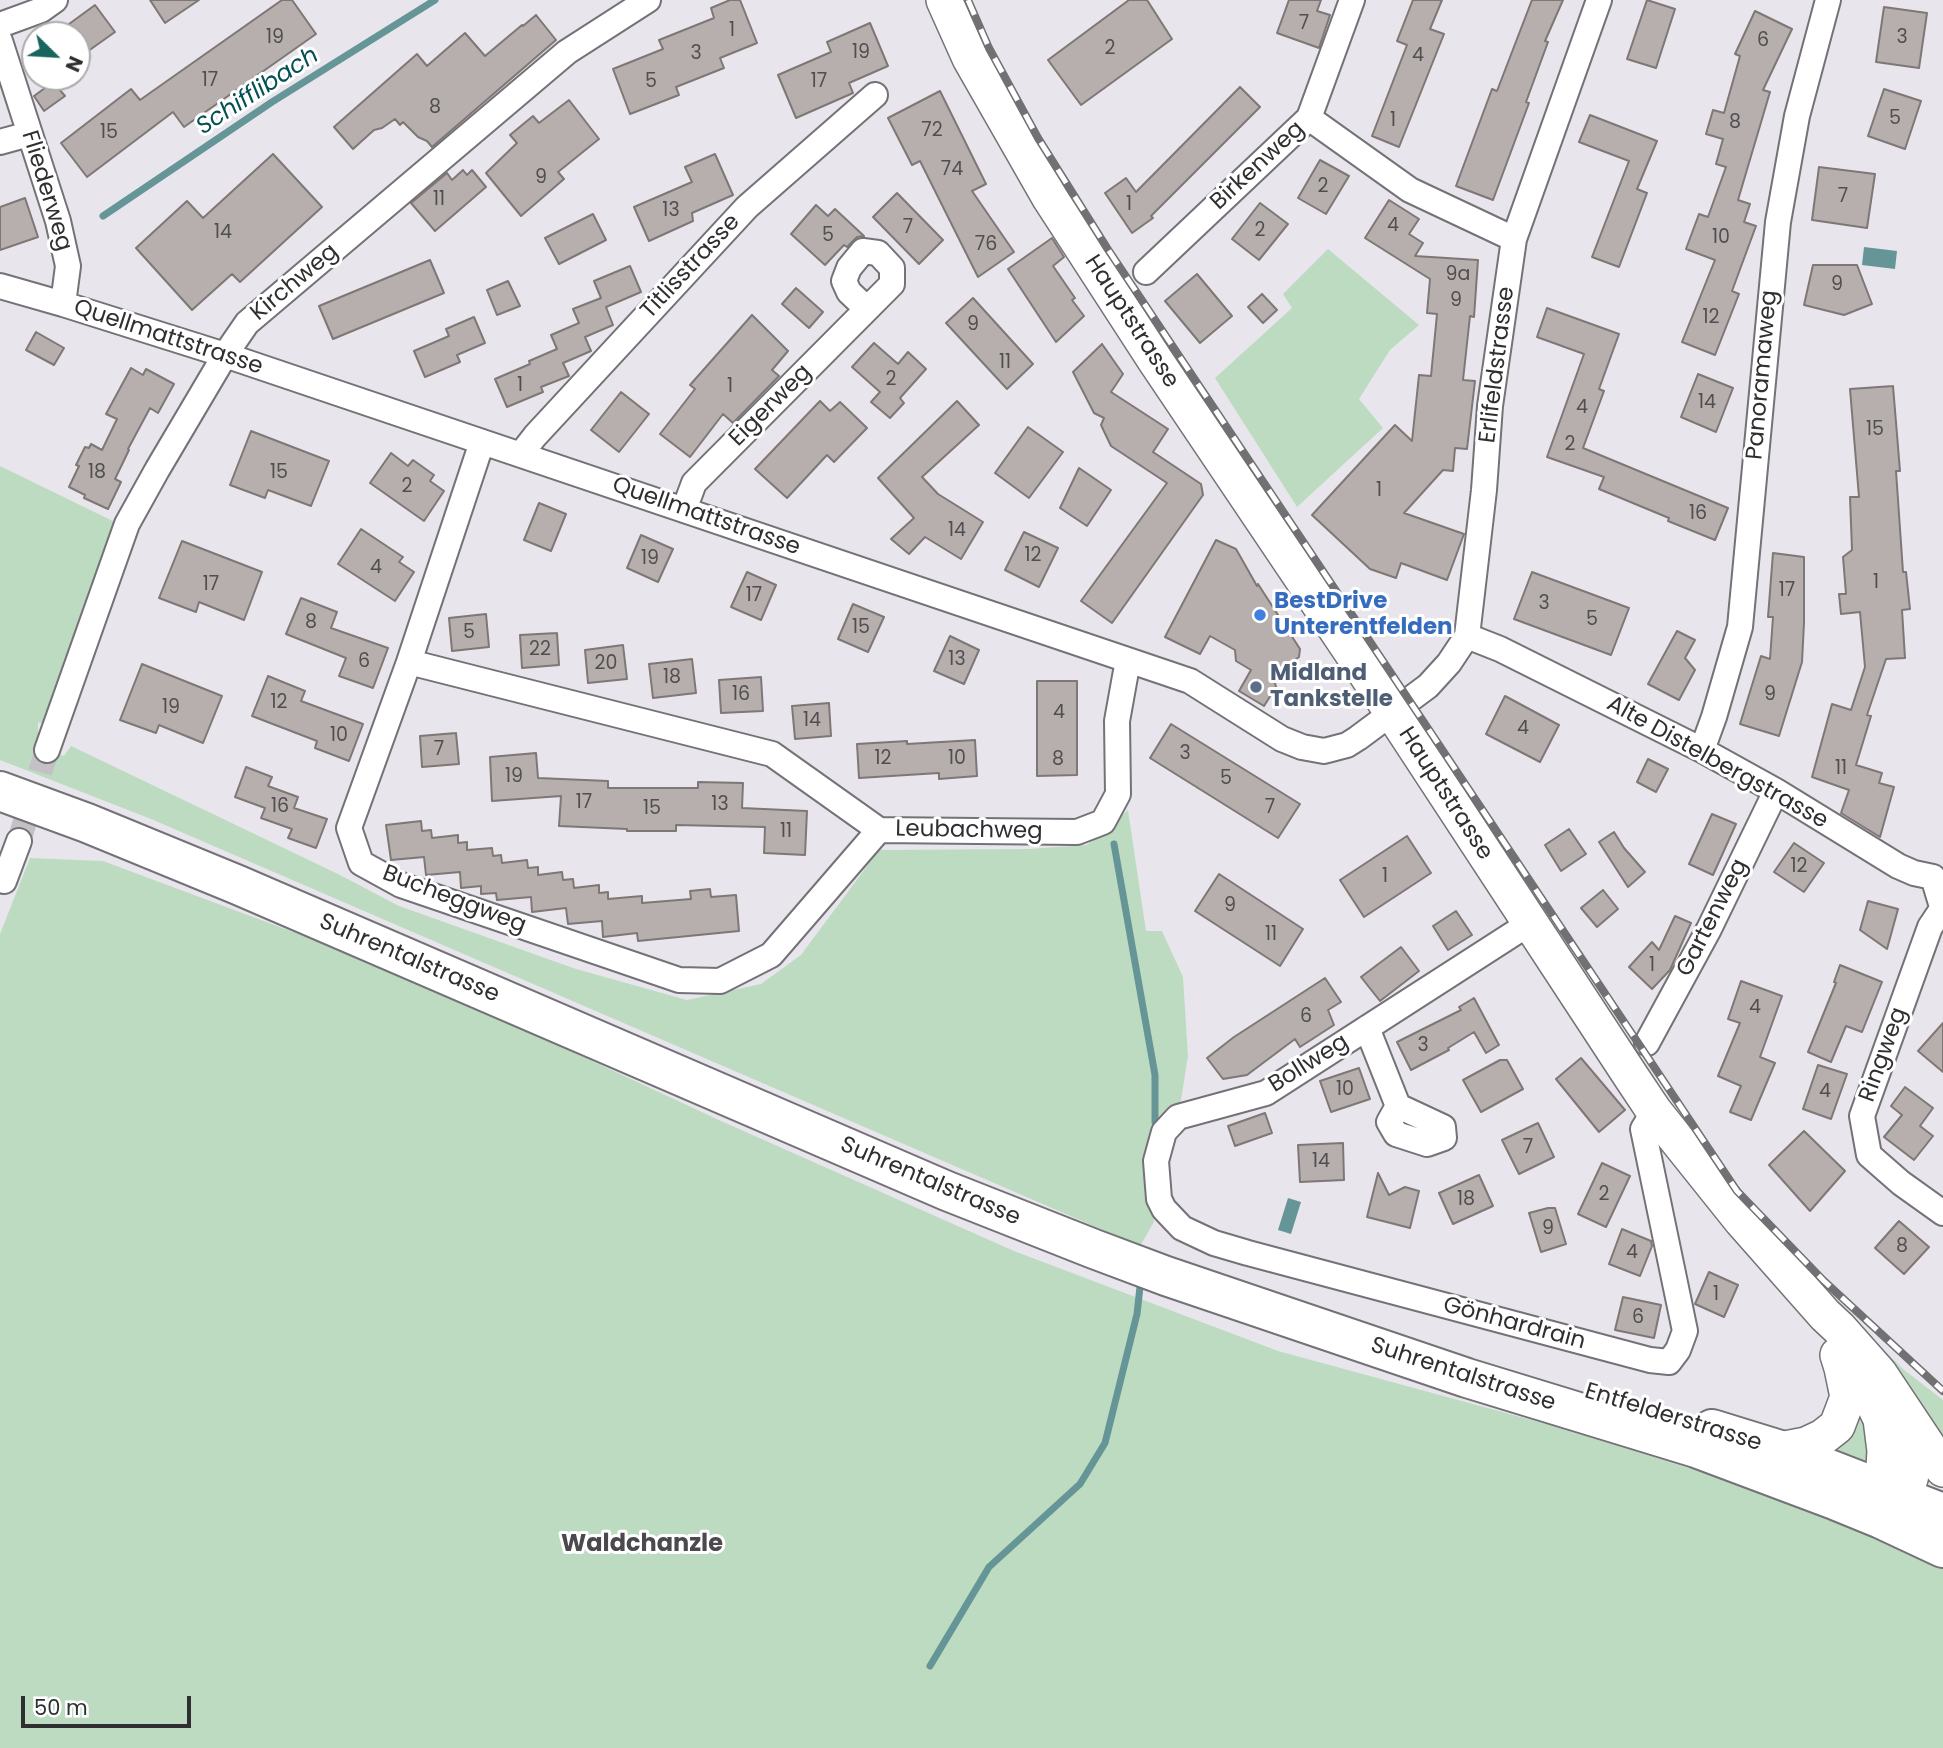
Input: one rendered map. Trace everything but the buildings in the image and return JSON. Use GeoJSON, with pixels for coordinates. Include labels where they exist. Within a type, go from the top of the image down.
{"type":"FeatureCollection","features":[{"type":"Feature","properties":{"kind":"main road","name":"Hauptstrasse"},"geometry":{"type":"LineString","coordinates":[[944,0],[970,58],[1050,198],[1654,1111],[1742,1221],[1825,1315]]}},
{"type":"Feature","properties":{"kind":"main road","name":"Suhrentalstrasse"},"geometry":{"type":"LineString","coordinates":[[0,791],[87,823],[237,885],[947,1191],[1142,1267],[1467,1378],[1696,1448],[1887,1502]]}},
{"type":"Feature","properties":{"kind":"main road"},"geometry":{"type":"LineString","coordinates":[[1825,1315],[1879,1373],[1943,1469]]}},
{"type":"Feature","properties":{"kind":"main road"},"geometry":{"type":"LineString","coordinates":[[1780,1450],[1806,1445],[1824,1437],[1837,1426],[1847,1397],[1843,1368],[1825,1315]]}},
{"type":"Feature","properties":{"kind":"main road"},"geometry":{"type":"LineString","coordinates":[[1825,1315],[1856,1367],[1881,1419],[1887,1502]]}},
{"type":"Feature","properties":{"kind":"main road","name":"Entfelderstrasse"},"geometry":{"type":"LineString","coordinates":[[1354,1340],[1493,1366],[1665,1414],[1780,1450],[1887,1502],[1943,1548]]}},
{"type":"Feature","properties":{"kind":"main road"},"geometry":{"type":"LineString","coordinates":[[1887,1502],[1910,1479],[1913,1471],[1914,1428]]}},
{"type":"Feature","properties":{"kind":"main road","name":"Entfelderstrasse"},"geometry":{"type":"LineString","coordinates":[[1887,1502],[1943,1513]]}},
{"type":"Feature","properties":{"kind":"street"},"geometry":{"type":"LineString","coordinates":[[0,25],[41,10],[55,0]]}},
{"type":"Feature","properties":{"kind":"street","name":"Kirchweg"},"geometry":{"type":"LineString","coordinates":[[47,750],[127,524],[225,355],[247,323],[567,52],[648,0]]}},
{"type":"Feature","properties":{"kind":"street","name":"Birkenweg"},"geometry":{"type":"LineString","coordinates":[[1146,272],[1309,118],[1352,0]]}},
{"type":"Feature","properties":{"kind":"street","name":"Erlifeldstrasse"},"geometry":{"type":"LineString","coordinates":[[1392,712],[1429,687],[1467,636],[1484,489],[1490,406],[1514,239],[1599,0]]}},
{"type":"Feature","properties":{"kind":"street","name":"Panoramaweg"},"geometry":{"type":"LineString","coordinates":[[1702,750],[1740,626],[1778,222],[1797,116],[1828,0]]}},
{"type":"Feature","properties":{"kind":"street","name":"Fliederweg"},"geometry":{"type":"LineString","coordinates":[[0,41],[58,221],[68,266],[63,304]]}},
{"type":"Feature","properties":{"kind":"street","name":"Titlisstrasse"},"geometry":{"type":"LineString","coordinates":[[521,454],[747,206],[875,94]]}},
{"type":"Feature","properties":{"kind":"street"},"geometry":{"type":"LineString","coordinates":[[1309,118],[1410,190],[1514,239]]}},
{"type":"Feature","properties":{"kind":"street"},"geometry":{"type":"LineString","coordinates":[[0,142],[29,134]]}},
{"type":"Feature","properties":{"kind":"street","name":"Quellmattstrasse"},"geometry":{"type":"LineString","coordinates":[[0,286],[225,355],[1190,681],[1282,739],[1302,747],[1324,751],[1347,745],[1392,712]]}},
{"type":"Feature","properties":{"kind":"street","name":"Eigerweg"},"geometry":{"type":"LineString","coordinates":[[684,510],[694,484],[867,309]]}},
{"type":"Feature","properties":{"kind":"street","name":"Bucheggweg"},"geometry":{"type":"LineString","coordinates":[[482,442],[409,662],[349,828],[361,863],[401,885],[679,980],[720,981],[771,955],[879,830]]}},
{"type":"Feature","properties":{"kind":"street","name":"Alte Distelbergstrasse"},"geometry":{"type":"LineString","coordinates":[[1467,636],[1500,649],[1702,750],[1898,866],[1914,873],[1938,876],[1942,909]]}},
{"type":"Feature","properties":{"kind":"street","name":"Leubachweg"},"geometry":{"type":"LineString","coordinates":[[409,662],[772,754],[879,830],[1077,832],[1102,822],[1118,794],[1117,721],[1128,660]]}},
{"type":"Feature","properties":{"kind":"street","name":"Gartenweg"},"geometry":{"type":"LineString","coordinates":[[1647,1043],[1709,929],[1776,792]]}},
{"type":"Feature","properties":{"kind":"street"},"geometry":{"type":"LineString","coordinates":[[4,881],[19,841]]}},
{"type":"Feature","properties":{"kind":"street","name":"Ringweg"},"geometry":{"type":"LineString","coordinates":[[1942,909],[1930,927],[1862,1116],[1869,1155],[1901,1183],[1943,1213]]}},
{"type":"Feature","properties":{"kind":"street","name":"Bollweg"},"geometry":{"type":"LineString","coordinates":[[1156,1161],[1164,1132],[1178,1117],[1266,1093],[1530,923]]}},
{"type":"Feature","properties":{"kind":"street","name":"Bollweg"},"geometry":{"type":"LineString","coordinates":[[1367,1028],[1398,1106]]}},
{"type":"Feature","properties":{"kind":"street","name":"Gönhardrain"},"geometry":{"type":"LineString","coordinates":[[1156,1161],[1159,1199],[1164,1209],[1182,1228],[1214,1242],[1650,1360],[1669,1362],[1678,1350],[1685,1331],[1643,1129],[1654,1111]]}},
{"type":"Feature","properties":{"kind":"green space"},"geometry":{"type":"Polygon","coordinates":[[[1328,249],[1419,325],[1390,350],[1359,399],[1383,428],[1297,507],[1215,378],[1292,308],[1283,294],[1328,249]]]}},
{"type":"Feature","properties":{"kind":"green space"},"geometry":{"type":"Polygon","coordinates":[[[0,466],[119,524],[48,725],[38,722],[38,747],[64,756],[71,746],[399,906],[576,969],[687,1000],[761,984],[801,955],[879,850],[1029,849],[1087,845],[1128,810],[1146,931],[1162,931],[1183,977],[1188,1056],[1181,1100],[1145,1161],[1154,1222],[1140,1246],[151,819],[0,760],[0,466]]]}},
{"type":"Feature","properties":{"kind":"green space"},"geometry":{"type":"Polygon","coordinates":[[[30,858],[103,861],[403,973],[721,1121],[1014,1251],[1278,1351],[1539,1422],[1715,1476],[1887,1537],[1943,1563],[1943,1748],[0,1748],[0,934],[30,858]]]}},
{"type":"Feature","properties":{"kind":"green space"},"geometry":{"type":"Polygon","coordinates":[[[1843,1310],[1903,1369],[1943,1400],[1943,1441],[1843,1310]]]}},
{"type":"Feature","properties":{"kind":"green space"},"geometry":{"type":"Polygon","coordinates":[[[1854,1407],[1873,1427],[1867,1469],[1818,1453],[1854,1407]]]}},
{"type":"Feature","properties":{"kind":"water"},"geometry":{"type":"Polygon","coordinates":[[[1864,247],[1897,251],[1895,269],[1862,265],[1864,247]]]}},
{"type":"Feature","properties":{"kind":"water"},"geometry":{"type":"Polygon","coordinates":[[[1288,1198],[1301,1202],[1291,1234],[1278,1230],[1288,1198]]]}},
{"type":"Feature","properties":{"kind":"waterway","name":"Schifflibach"},"geometry":{"type":"LineString","coordinates":[[103,216],[272,102],[435,0]]}},
{"type":"Feature","properties":{"kind":"waterway"},"geometry":{"type":"LineString","coordinates":[[1114,844],[1155,1075],[1155,1122]]}},
{"type":"Feature","properties":{"kind":"waterway"},"geometry":{"type":"LineString","coordinates":[[930,1666],[989,1567],[1080,1484],[1105,1443],[1137,1314],[1140,1287]]}},
{"type":"Feature","properties":{"kind":"tunnel"},"geometry":{"type":"LineString","coordinates":[[19,841],[47,750]]}},
{"type":"Feature","properties":{"kind":"railway"},"geometry":{"type":"LineString","coordinates":[[968,0],[989,48],[1038,138],[1107,248],[1737,1191],[1824,1281],[1943,1391]]}},
{"type":"Feature","properties":{"kind":"place","name":"BestDrive Unterentfelden"},"geometry":{"type":"Point","coordinates":[1260,615]}},
{"type":"Feature","properties":{"kind":"place","name":"Midland Tankstelle"},"geometry":{"type":"Point","coordinates":[1256,687]}},
{"type":"Feature","properties":{"kind":"district","name":"Waldchanzle"},"geometry":{"type":"Point","coordinates":[642,1545]}}]}
